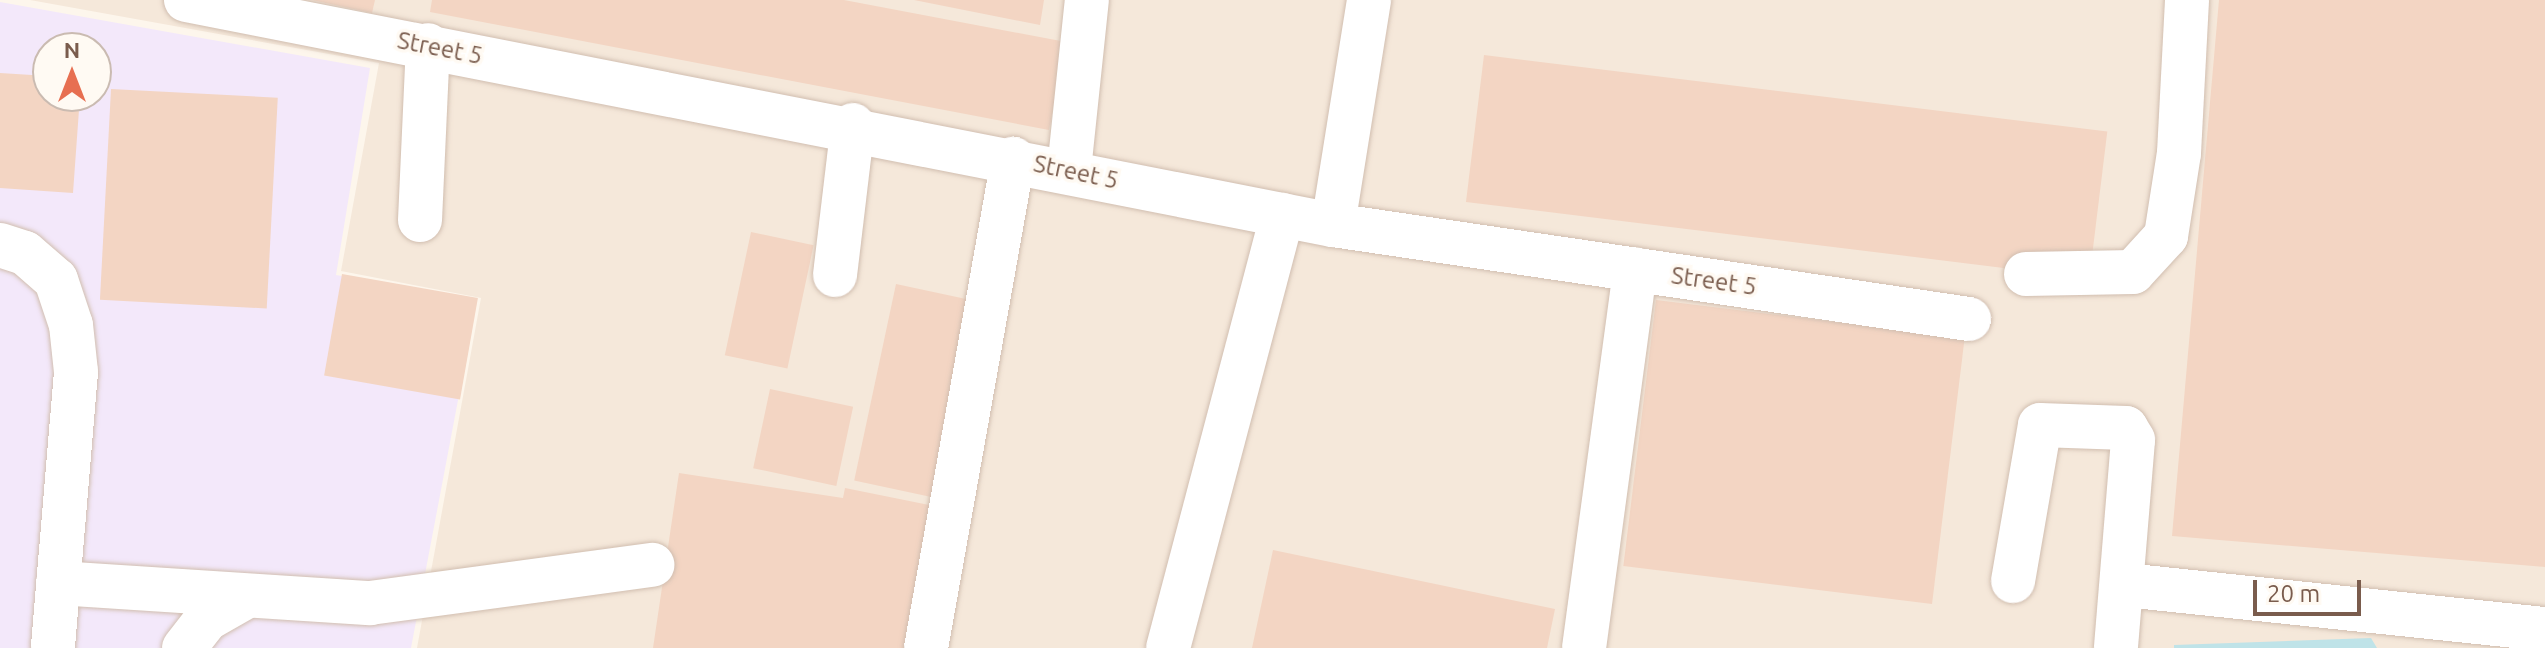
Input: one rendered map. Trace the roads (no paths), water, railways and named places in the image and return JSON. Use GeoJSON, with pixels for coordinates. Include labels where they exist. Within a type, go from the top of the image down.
{"type":"FeatureCollection","features":[{"type":"Feature","properties":{"kind":"street","name":"Street 5"},"geometry":{"type":"LineString","coordinates":[[186,0],[404,28],[1333,225],[1969,319]]}},
{"type":"Feature","properties":{"kind":"street"},"geometry":{"type":"LineString","coordinates":[[1069,170],[1087,0]]}},
{"type":"Feature","properties":{"kind":"street"},"geometry":{"type":"LineString","coordinates":[[1333,225],[1369,0]]}},
{"type":"Feature","properties":{"kind":"street"},"geometry":{"type":"LineString","coordinates":[[2026,274],[2133,272],[2166,236],[2179,153],[2187,0]]}},
{"type":"Feature","properties":{"kind":"street"},"geometry":{"type":"LineString","coordinates":[[404,28],[420,220]]}},
{"type":"Feature","properties":{"kind":"street"},"geometry":{"type":"LineString","coordinates":[[835,275],[853,125]]}},
{"type":"Feature","properties":{"kind":"street"},"geometry":{"type":"LineString","coordinates":[[926,648],[1013,159]]}},
{"type":"Feature","properties":{"kind":"street"},"geometry":{"type":"LineString","coordinates":[[1168,648],[1282,215]]}},
{"type":"Feature","properties":{"kind":"street"},"geometry":{"type":"LineString","coordinates":[[0,245],[25,253],[56,280],[71,325],[76,372],[53,648]]}},
{"type":"Feature","properties":{"kind":"street"},"geometry":{"type":"LineString","coordinates":[[1584,648],[1635,269]]}},
{"type":"Feature","properties":{"kind":"street"},"geometry":{"type":"LineString","coordinates":[[2013,581],[2046,421],[2130,433],[2125,585],[2116,648]]}},
{"type":"Feature","properties":{"kind":"street"},"geometry":{"type":"LineString","coordinates":[[58,583],[385,602],[652,565]]}},
{"type":"Feature","properties":{"kind":"street"},"geometry":{"type":"LineString","coordinates":[[2125,585],[2545,629]]}},
{"type":"Feature","properties":{"kind":"street"},"geometry":{"type":"LineString","coordinates":[[184,648],[207,619],[247,596]]}},
{"type":"Feature","properties":{"kind":"water"},"geometry":{"type":"Polygon","coordinates":[[[2371,638],[2377,648],[2174,648],[2174,645],[2371,638]]]}}]}
